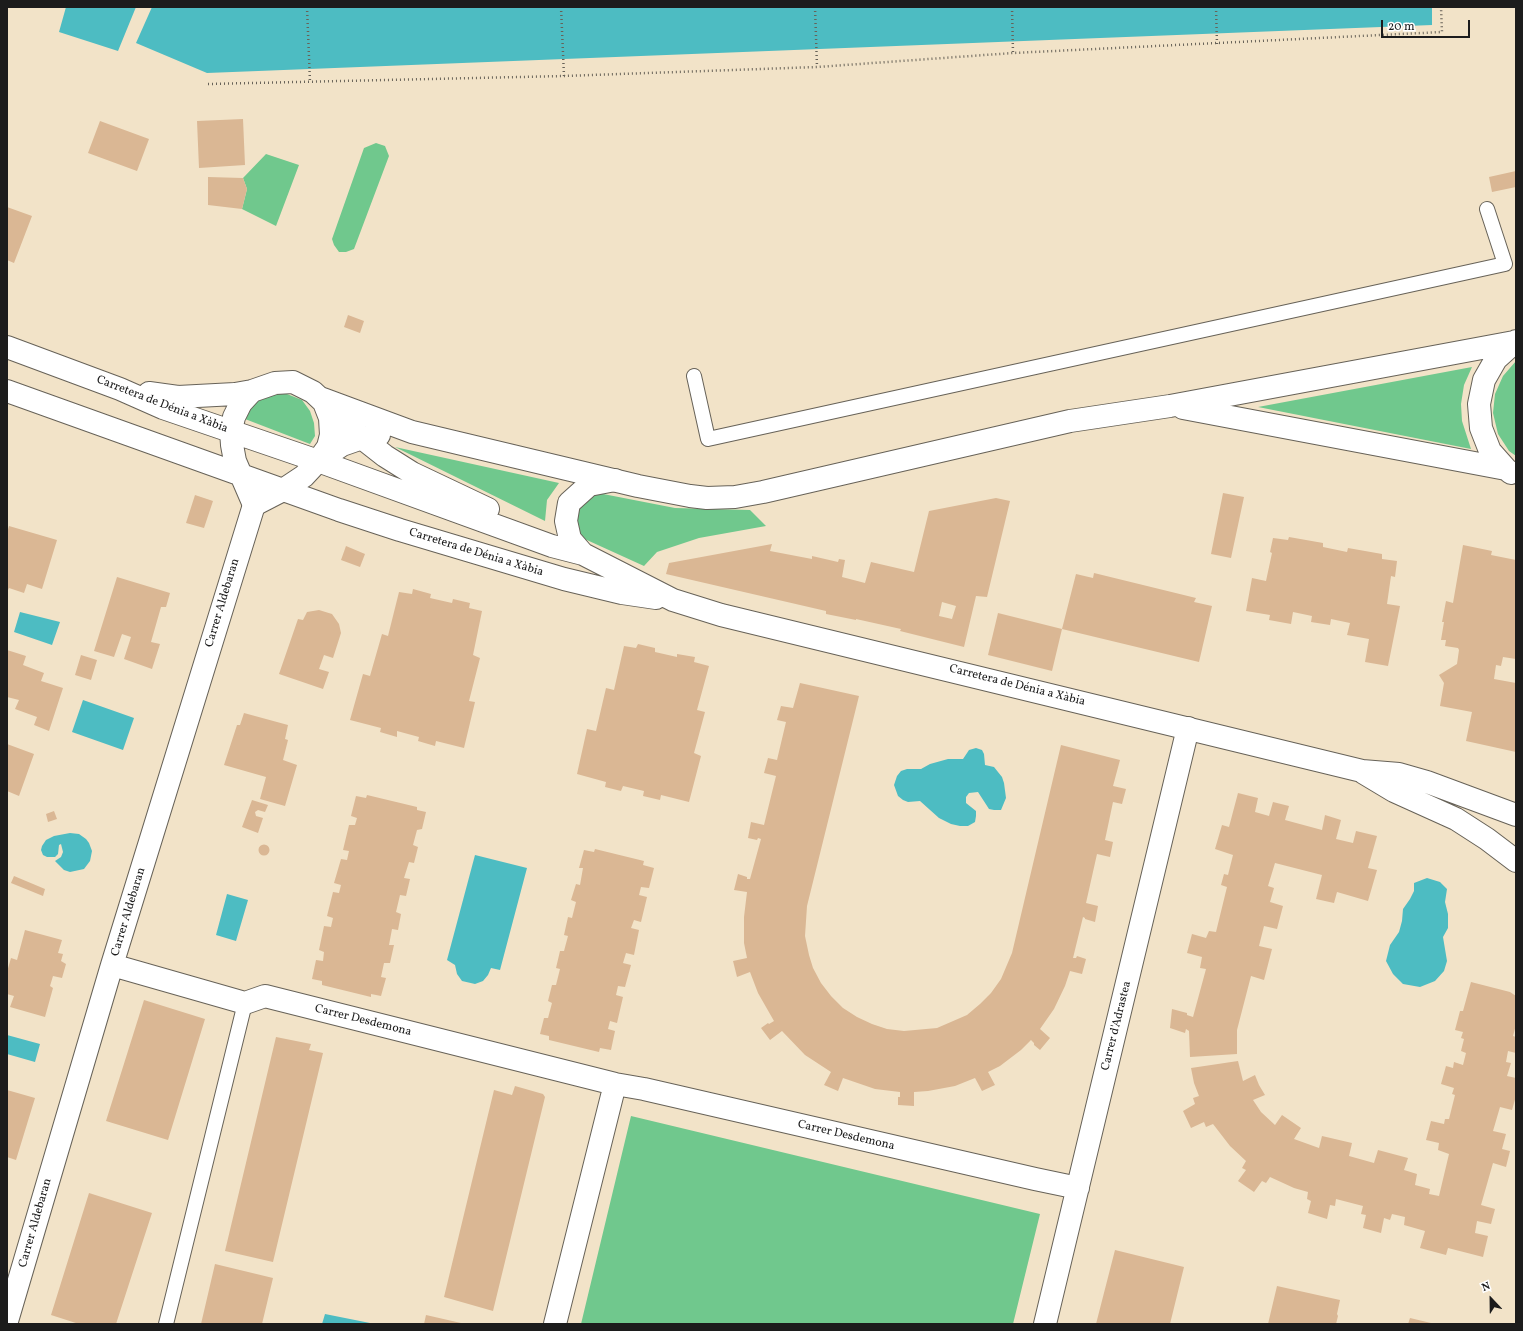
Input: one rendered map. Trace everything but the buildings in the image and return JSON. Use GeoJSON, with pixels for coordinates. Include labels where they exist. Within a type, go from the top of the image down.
{"type":"FeatureCollection","features":[{"type":"Feature","properties":{"kind":"street"},"geometry":{"type":"LineString","coordinates":[[323,399],[412,432],[660,491],[707,498],[735,497],[1070,421],[1170,406],[1515,342]]}},
{"type":"Feature","properties":{"kind":"street"},"geometry":{"type":"LineString","coordinates":[[1511,473],[1490,451],[1481,428],[1478,404],[1484,380],[1496,359],[1515,342]]}},
{"type":"Feature","properties":{"kind":"street","name":"Carretera de Dénia a Xàbia"},"geometry":{"type":"LineString","coordinates":[[7,347],[120,389],[163,408],[318,461],[552,546],[583,554],[673,600]]}},
{"type":"Feature","properties":{"kind":"street"},"geometry":{"type":"LineString","coordinates":[[120,389],[178,396],[252,391],[275,383],[293,382],[306,387],[323,399],[362,438],[385,456],[412,473],[583,554]]}},
{"type":"Feature","properties":{"kind":"street","name":"Carretera de Dénia a Xàbia"},"geometry":{"type":"LineString","coordinates":[[7,390],[283,490],[400,530],[564,579],[622,593],[673,600],[721,615],[1362,771],[1399,774],[1427,782],[1516,815]]}},
{"type":"Feature","properties":{"kind":"street"},"geometry":{"type":"LineString","coordinates":[[252,391],[241,403],[234,417],[231,431],[233,453],[254,505],[283,490],[304,476],[318,461],[328,447],[331,435],[330,418],[323,399]]}},
{"type":"Feature","properties":{"kind":"street"},"geometry":{"type":"LineString","coordinates":[[1170,406],[1511,473]]}},
{"type":"Feature","properties":{"kind":"street"},"geometry":{"type":"LineString","coordinates":[[318,461],[342,445],[362,438],[412,432]]}},
{"type":"Feature","properties":{"kind":"street"},"geometry":{"type":"LineString","coordinates":[[583,554],[570,539],[566,521],[568,503],[589,484],[615,480]]}},
{"type":"Feature","properties":{"kind":"street","name":"Carrer Aldebaran"},"geometry":{"type":"LineString","coordinates":[[7,1321],[112,965],[254,505]]}},
{"type":"Feature","properties":{"kind":"street","name":"Carrer d'Adrastea"},"geometry":{"type":"LineString","coordinates":[[1045,1324],[1188,728]]}},
{"type":"Feature","properties":{"kind":"street","name":"Carretera de Dénia a Xàbia"},"geometry":{"type":"LineString","coordinates":[[1362,771],[1394,791],[1456,819],[1487,839],[1516,861]]}},
{"type":"Feature","properties":{"kind":"street"},"geometry":{"type":"LineString","coordinates":[[112,965],[245,1003]]}},
{"type":"Feature","properties":{"kind":"street","name":"Carrer Desdemona"},"geometry":{"type":"LineString","coordinates":[[245,1003],[265,996],[615,1084],[644,1089],[1078,1188]]}},
{"type":"Feature","properties":{"kind":"street"},"geometry":{"type":"LineString","coordinates":[[555,1324],[615,1084]]}},
{"type":"Feature","properties":{"kind":"lane"},"geometry":{"type":"LineString","coordinates":[[694,376],[708,439],[1505,264],[1487,209]]}},
{"type":"Feature","properties":{"kind":"lane"},"geometry":{"type":"LineString","coordinates":[[166,1324],[245,1003]]}},
{"type":"Feature","properties":{"kind":"path"},"geometry":{"type":"LineString","coordinates":[[307,7],[310,83]]}},
{"type":"Feature","properties":{"kind":"path"},"geometry":{"type":"LineString","coordinates":[[562,7],[564,76]]}},
{"type":"Feature","properties":{"kind":"path"},"geometry":{"type":"LineString","coordinates":[[815,7],[818,67]]}},
{"type":"Feature","properties":{"kind":"path"},"geometry":{"type":"LineString","coordinates":[[1012,7],[1013,53]]}},
{"type":"Feature","properties":{"kind":"path"},"geometry":{"type":"LineString","coordinates":[[1216,7],[1217,44]]}},
{"type":"Feature","properties":{"kind":"path"},"geometry":{"type":"LineString","coordinates":[[208,84],[310,83],[564,76],[818,67],[1013,53],[1442,32],[1441,7]]}},
{"type":"Feature","properties":{"kind":"green space"},"geometry":{"type":"Polygon","coordinates":[[[376,143],[385,146],[389,156],[354,249],[346,252],[339,252],[332,239],[364,148],[376,143]]]}},
{"type":"Feature","properties":{"kind":"green space"},"geometry":{"type":"Polygon","coordinates":[[[266,154],[299,165],[276,226],[242,209],[247,189],[243,178],[266,154]]]}},
{"type":"Feature","properties":{"kind":"green space"},"geometry":{"type":"Polygon","coordinates":[[[1516,361],[1516,456],[1509,451],[1498,434],[1493,413],[1495,394],[1503,376],[1516,361]]]}},
{"type":"Feature","properties":{"kind":"green space"},"geometry":{"type":"Polygon","coordinates":[[[1472,367],[1464,385],[1461,404],[1462,421],[1471,449],[1258,407],[1472,367]]]}},
{"type":"Feature","properties":{"kind":"green space"},"geometry":{"type":"Polygon","coordinates":[[[282,392],[302,400],[310,411],[314,423],[315,436],[310,444],[245,419],[245,411],[262,396],[282,392]]]}},
{"type":"Feature","properties":{"kind":"green space"},"geometry":{"type":"Polygon","coordinates":[[[395,447],[559,483],[547,500],[545,521],[395,447]]]}},
{"type":"Feature","properties":{"kind":"green space"},"geometry":{"type":"Polygon","coordinates":[[[598,493],[675,508],[750,510],[766,526],[699,538],[657,552],[644,566],[578,536],[576,506],[584,499],[598,493]]]}},
{"type":"Feature","properties":{"kind":"green space"},"geometry":{"type":"Polygon","coordinates":[[[631,1116],[1040,1214],[1013,1324],[581,1324],[631,1116]]]}},
{"type":"Feature","properties":{"kind":"water"},"geometry":{"type":"Polygon","coordinates":[[[66,7],[136,7],[118,51],[59,32],[66,7]]]}},
{"type":"Feature","properties":{"kind":"water"},"geometry":{"type":"Polygon","coordinates":[[[152,7],[1432,7],[1432,25],[207,73],[136,43],[152,7]]]}},
{"type":"Feature","properties":{"kind":"water"},"geometry":{"type":"Polygon","coordinates":[[[20,612],[60,622],[52,645],[14,632],[20,612]]]}},
{"type":"Feature","properties":{"kind":"water"},"geometry":{"type":"Polygon","coordinates":[[[83,700],[134,718],[123,750],[72,732],[83,700]]]}},
{"type":"Feature","properties":{"kind":"water"},"geometry":{"type":"Polygon","coordinates":[[[976,748],[982,750],[985,765],[994,767],[1002,777],[1006,798],[1001,810],[989,809],[978,792],[969,793],[966,797],[966,803],[976,811],[975,822],[968,826],[960,826],[951,824],[939,818],[920,801],[908,802],[898,796],[894,785],[897,776],[901,771],[907,769],[921,769],[930,764],[948,759],[963,759],[969,750],[976,748]]]}},
{"type":"Feature","properties":{"kind":"water"},"geometry":{"type":"Polygon","coordinates":[[[70,833],[79,834],[86,839],[92,851],[90,861],[84,869],[70,872],[64,870],[55,861],[61,857],[63,852],[61,844],[59,845],[58,854],[55,857],[47,857],[43,855],[41,850],[46,840],[54,836],[70,833]]]}},
{"type":"Feature","properties":{"kind":"water"},"geometry":{"type":"Polygon","coordinates":[[[475,855],[527,868],[500,970],[491,968],[483,981],[475,984],[462,981],[457,974],[455,965],[447,960],[475,855]]]}},
{"type":"Feature","properties":{"kind":"water"},"geometry":{"type":"Polygon","coordinates":[[[1427,878],[1440,882],[1447,889],[1445,902],[1448,914],[1448,928],[1443,937],[1447,961],[1444,971],[1435,981],[1420,987],[1403,984],[1393,974],[1386,961],[1390,945],[1399,932],[1403,909],[1414,891],[1414,883],[1427,878]]]}},
{"type":"Feature","properties":{"kind":"water"},"geometry":{"type":"Polygon","coordinates":[[[227,894],[248,900],[236,941],[216,935],[227,894]]]}},
{"type":"Feature","properties":{"kind":"water"},"geometry":{"type":"Polygon","coordinates":[[[7,1035],[40,1044],[35,1062],[7,1054],[7,1035]]]}},
{"type":"Feature","properties":{"kind":"water"},"geometry":{"type":"Polygon","coordinates":[[[325,1314],[370,1323],[370,1324],[322,1324],[325,1314]]]}}]}
